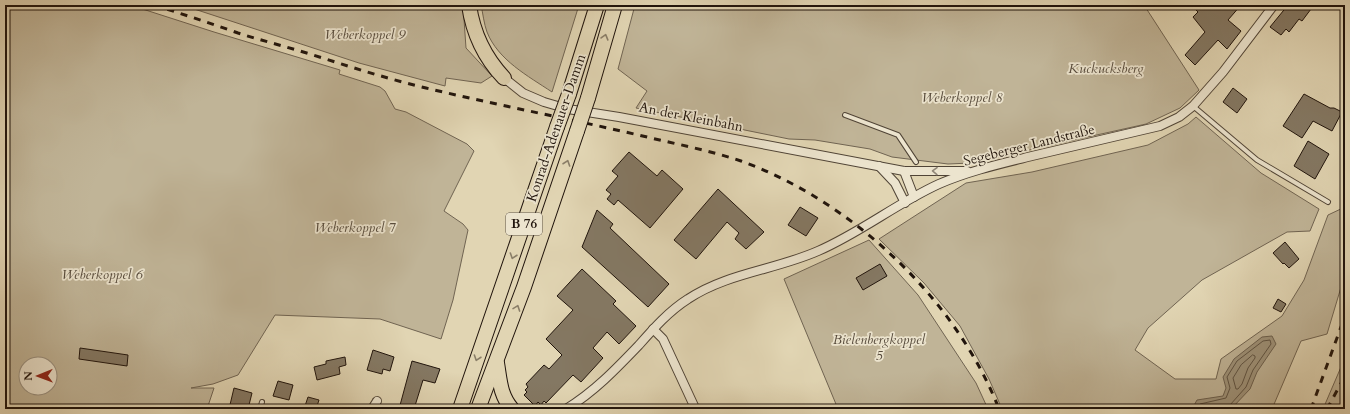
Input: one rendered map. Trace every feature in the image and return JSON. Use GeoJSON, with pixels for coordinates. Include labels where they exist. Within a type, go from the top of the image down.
{"type":"FeatureCollection","features":[{"type":"Feature","properties":{"kind":"highway"},"geometry":{"type":"LineString","coordinates":[[469,5],[474,27],[484,52],[504,78]]}},
{"type":"Feature","properties":{"kind":"highway","name":"Konrad-Adenauer-Damm"},"geometry":{"type":"LineString","coordinates":[[462,403],[569,94],[597,5]]}},
{"type":"Feature","properties":{"kind":"highway","name":"Konrad-Adenauer-Damm"},"geometry":{"type":"LineString","coordinates":[[478,409],[524,287],[578,131],[615,5]]}},
{"type":"Feature","properties":{"kind":"highway"},"geometry":{"type":"LineString","coordinates":[[496,362],[501,391],[506,402],[512,409]]}},
{"type":"Feature","properties":{"kind":"highway","name":"B 76"},"geometry":{"type":"LineString","coordinates":[[456,409],[462,403]]}},
{"type":"Feature","properties":{"kind":"street","name":"Segeberger Landstraße"},"geometry":{"type":"LineString","coordinates":[[566,409],[599,385],[674,309],[703,290],[726,280],[792,261],[818,251],[841,240],[938,184],[974,170],[1160,126],[1179,117],[1193,106],[1223,72],[1274,5]]}},
{"type":"Feature","properties":{"kind":"street","name":"An der Kleinbahn"},"geometry":{"type":"LineString","coordinates":[[504,78],[523,93],[544,102],[568,109],[620,117],[904,171],[937,172],[974,170]]}},
{"type":"Feature","properties":{"kind":"street"},"geometry":{"type":"LineString","coordinates":[[879,166],[895,183],[905,203]]}},
{"type":"Feature","properties":{"kind":"street"},"geometry":{"type":"LineString","coordinates":[[904,171],[914,197]]}},
{"type":"Feature","properties":{"kind":"street"},"geometry":{"type":"LineString","coordinates":[[653,329],[663,339],[695,408]]}},
{"type":"Feature","properties":{"kind":"street"},"geometry":{"type":"LineString","coordinates":[[372,409],[377,401]]}},
{"type":"Feature","properties":{"kind":"lane"},"geometry":{"type":"LineString","coordinates":[[1193,106],[1257,160],[1328,202]]}},
{"type":"Feature","properties":{"kind":"lane"},"geometry":{"type":"LineString","coordinates":[[845,115],[898,135],[916,162]]}},
{"type":"Feature","properties":{"kind":"lane"},"geometry":{"type":"LineString","coordinates":[[260,409],[262,402]]}},
{"type":"Feature","properties":{"kind":"lane"},"geometry":{"type":"LineString","coordinates":[[695,408],[710,409]]}},
{"type":"Feature","properties":{"kind":"green space"},"geometry":{"type":"Polygon","coordinates":[[[5,5],[130,5],[340,70],[339,74],[380,87],[385,91],[395,109],[406,112],[467,144],[474,151],[444,211],[463,224],[468,230],[453,300],[441,339],[380,319],[275,315],[238,375],[213,384],[191,388],[214,388],[207,409],[5,409],[5,5]]]}},
{"type":"Feature","properties":{"kind":"green space","name":"Weberkoppel 9"},"geometry":{"type":"Polygon","coordinates":[[[182,5],[463,5],[466,48],[492,76],[481,83],[446,78],[445,86],[359,63],[182,5]]]}},
{"type":"Feature","properties":{"kind":"green space"},"geometry":{"type":"Polygon","coordinates":[[[481,5],[579,5],[552,92],[524,73],[498,51],[487,32],[481,5]]]}},
{"type":"Feature","properties":{"kind":"green space","name":"Weberkoppel 8"},"geometry":{"type":"Polygon","coordinates":[[[635,5],[1144,5],[1199,90],[1180,108],[1146,124],[971,163],[948,164],[892,157],[870,149],[815,140],[789,139],[636,108],[647,91],[618,69],[635,5]]]}},
{"type":"Feature","properties":{"kind":"green space"},"geometry":{"type":"Polygon","coordinates":[[[1196,117],[1261,173],[1319,209],[1310,231],[1287,232],[1202,280],[1148,328],[1135,350],[1175,379],[1216,379],[1221,359],[1282,316],[1304,280],[1328,215],[1345,207],[1345,274],[1327,334],[1301,341],[1272,409],[1002,409],[989,379],[960,326],[924,283],[879,239],[966,183],[1032,172],[1148,145],[1188,124],[1196,117]]]}},
{"type":"Feature","properties":{"kind":"green space","name":"Bielenbergkoppel 5"},"geometry":{"type":"Polygon","coordinates":[[[869,240],[918,295],[976,383],[988,409],[838,409],[784,279],[869,240]]]}},
{"type":"Feature","properties":{"kind":"green space"},"geometry":{"type":"Polygon","coordinates":[[[1345,355],[1345,409],[1323,409],[1344,360],[1345,355]]]}},
{"type":"Feature","properties":{"kind":"water"},"geometry":{"type":"Polygon","coordinates":[[[1272,336],[1276,344],[1257,372],[1250,389],[1232,408],[1192,409],[1197,400],[1223,396],[1226,388],[1223,377],[1234,359],[1262,337],[1272,336]]]}},
{"type":"Feature","properties":{"kind":"building"},"geometry":{"type":"Polygon","coordinates":[[[1204,5],[1241,5],[1228,20],[1241,31],[1227,49],[1218,40],[1195,65],[1185,55],[1205,32],[1193,17],[1198,12],[1196,10],[1204,5]]]}},
{"type":"Feature","properties":{"kind":"building"},"geometry":{"type":"Polygon","coordinates":[[[1288,5],[1314,5],[1302,21],[1299,19],[1289,32],[1286,29],[1281,35],[1270,27],[1288,5]]]}},
{"type":"Feature","properties":{"kind":"building"},"geometry":{"type":"Polygon","coordinates":[[[1233,88],[1247,99],[1237,113],[1223,102],[1233,88]]]}},
{"type":"Feature","properties":{"kind":"building"},"geometry":{"type":"Polygon","coordinates":[[[1304,94],[1330,108],[1334,108],[1342,112],[1332,131],[1313,121],[1302,138],[1283,126],[1304,94]]]}},
{"type":"Feature","properties":{"kind":"building"},"geometry":{"type":"Polygon","coordinates":[[[1308,141],[1329,154],[1315,179],[1294,166],[1308,141]]]}},
{"type":"Feature","properties":{"kind":"building"},"geometry":{"type":"Polygon","coordinates":[[[629,152],[657,176],[662,170],[683,189],[650,228],[618,200],[614,205],[607,199],[611,194],[606,190],[618,176],[612,171],[629,152]]]}},
{"type":"Feature","properties":{"kind":"building"},"geometry":{"type":"Polygon","coordinates":[[[718,189],[764,232],[746,249],[735,239],[739,233],[727,222],[696,259],[674,240],[718,189]]]}},
{"type":"Feature","properties":{"kind":"building"},"geometry":{"type":"Polygon","coordinates":[[[800,207],[818,218],[806,236],[788,225],[800,207]]]}},
{"type":"Feature","properties":{"kind":"building"},"geometry":{"type":"Polygon","coordinates":[[[597,210],[613,224],[610,228],[669,284],[648,307],[582,247],[597,210]]]}},
{"type":"Feature","properties":{"kind":"building"},"geometry":{"type":"Polygon","coordinates":[[[1285,242],[1299,259],[1289,268],[1273,253],[1285,242]]]}},
{"type":"Feature","properties":{"kind":"building"},"geometry":{"type":"Polygon","coordinates":[[[880,264],[887,276],[863,290],[856,278],[880,264]]]}},
{"type":"Feature","properties":{"kind":"building"},"geometry":{"type":"Polygon","coordinates":[[[582,269],[616,301],[613,304],[636,326],[619,344],[607,332],[593,348],[603,358],[581,382],[573,375],[546,403],[544,401],[541,405],[538,402],[535,406],[524,395],[527,392],[525,390],[528,387],[526,384],[544,365],[549,369],[562,355],[546,339],[573,310],[557,296],[582,269]]]}},
{"type":"Feature","properties":{"kind":"building"},"geometry":{"type":"Polygon","coordinates":[[[1278,299],[1286,304],[1281,312],[1273,308],[1278,299]]]}},
{"type":"Feature","properties":{"kind":"building"},"geometry":{"type":"Polygon","coordinates":[[[80,348],[128,355],[127,366],[79,359],[80,348]]]}},
{"type":"Feature","properties":{"kind":"building"},"geometry":{"type":"Polygon","coordinates":[[[373,350],[394,357],[390,371],[383,369],[382,374],[367,370],[373,350]]]}},
{"type":"Feature","properties":{"kind":"building"},"geometry":{"type":"Polygon","coordinates":[[[345,357],[346,365],[339,367],[340,374],[317,380],[314,367],[326,364],[326,361],[345,357]]]}},
{"type":"Feature","properties":{"kind":"building"},"geometry":{"type":"Polygon","coordinates":[[[412,361],[440,369],[435,383],[423,380],[414,409],[399,409],[412,361]]]}},
{"type":"Feature","properties":{"kind":"building"},"geometry":{"type":"Polygon","coordinates":[[[278,381],[293,385],[289,400],[273,396],[278,381]]]}},
{"type":"Feature","properties":{"kind":"building"},"geometry":{"type":"Polygon","coordinates":[[[234,388],[252,393],[248,409],[229,409],[234,388]]]}},
{"type":"Feature","properties":{"kind":"building"},"geometry":{"type":"Polygon","coordinates":[[[308,397],[319,400],[316,409],[304,409],[308,397]]]}},
{"type":"Feature","properties":{"kind":"railway"},"geometry":{"type":"LineString","coordinates":[[154,5],[247,36],[398,81],[454,95],[707,151],[741,161],[782,179],[822,201],[860,228],[896,259],[928,293],[956,329],[980,368],[999,409]]}},
{"type":"Feature","properties":{"kind":"railway"},"geometry":{"type":"LineString","coordinates":[[1311,409],[1345,316]]}},
{"type":"Feature","properties":{"kind":"railway"},"geometry":{"type":"LineString","coordinates":[[1327,409],[1345,376]]}},
{"type":"Feature","properties":{"kind":"park label","name":"Kuckucksberg"},"geometry":{"type":"Point","coordinates":[1106,68]}},
{"type":"Feature","properties":{"kind":"park label","name":"Weberkoppel 7"},"geometry":{"type":"Point","coordinates":[355,227]}},
{"type":"Feature","properties":{"kind":"park label","name":"Weberkoppel 6"},"geometry":{"type":"Point","coordinates":[102,274]}}]}
